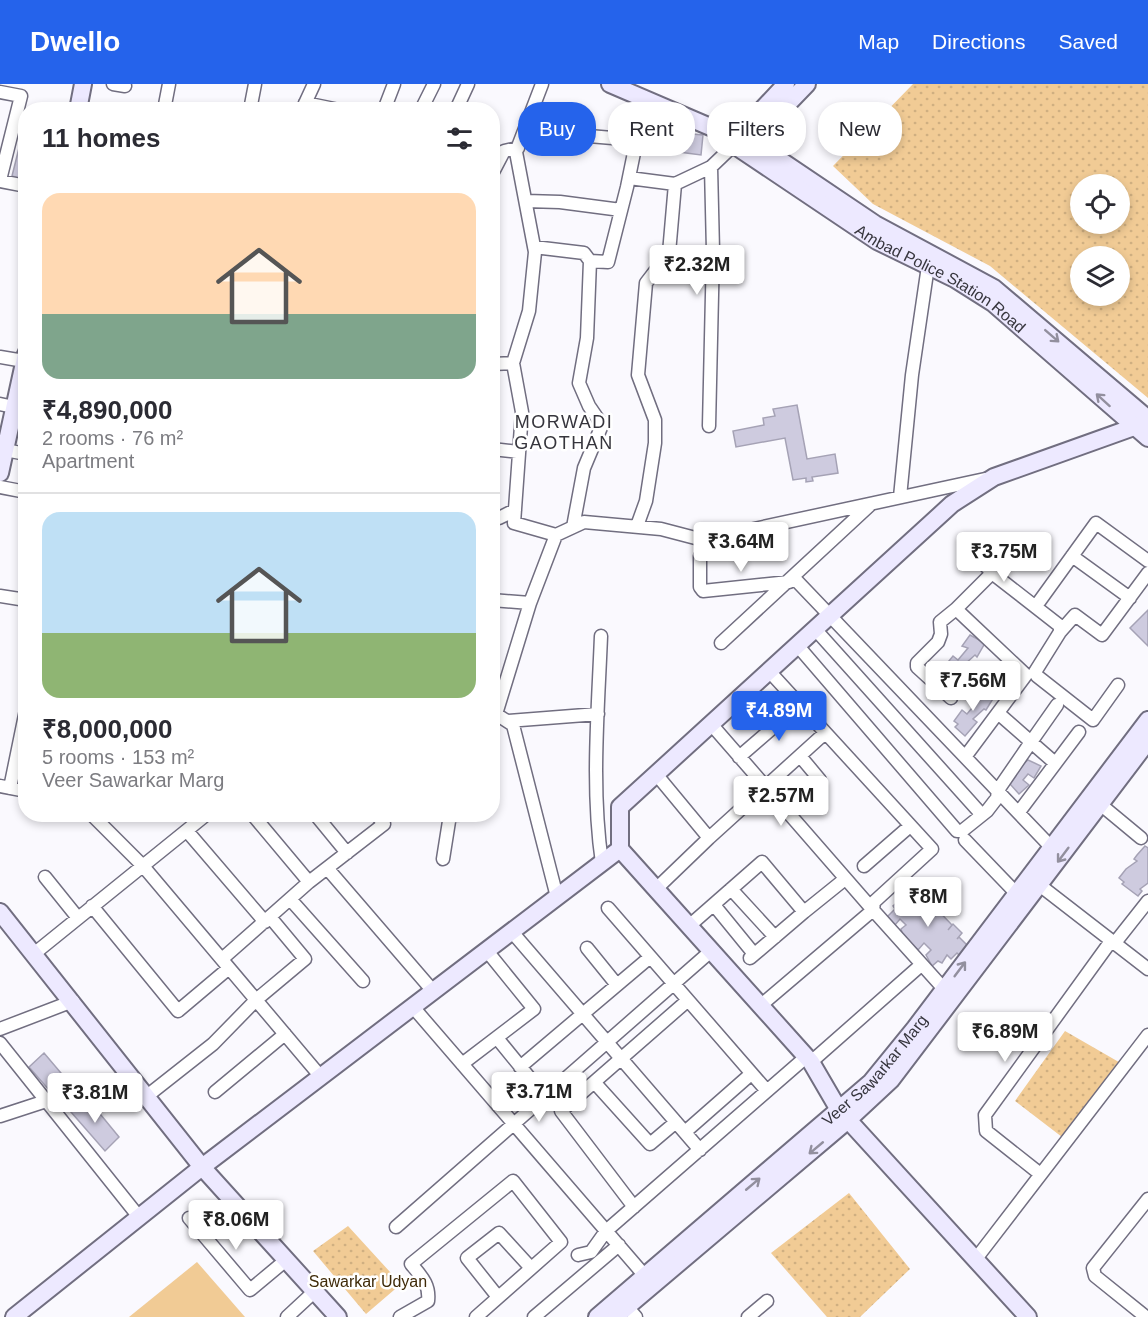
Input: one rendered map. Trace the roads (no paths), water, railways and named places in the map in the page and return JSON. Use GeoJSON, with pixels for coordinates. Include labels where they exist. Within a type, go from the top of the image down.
{"type":"FeatureCollection","features":[{"type":"Feature","properties":{"kind":"street"},"geometry":{"type":"LineString","coordinates":[[80,102],[83,84]]}},
{"type":"Feature","properties":{"kind":"street"},"geometry":{"type":"LineString","coordinates":[[166,102],[170,84]]}},
{"type":"Feature","properties":{"kind":"street"},"geometry":{"type":"LineString","coordinates":[[252,102],[255,84]]}},
{"type":"Feature","properties":{"kind":"street"},"geometry":{"type":"LineString","coordinates":[[306,102],[313,84]]}},
{"type":"Feature","properties":{"kind":"street"},"geometry":{"type":"LineString","coordinates":[[387,102],[394,84]]}},
{"type":"Feature","properties":{"kind":"street"},"geometry":{"type":"LineString","coordinates":[[425,102],[434,84]]}},
{"type":"Feature","properties":{"kind":"street"},"geometry":{"type":"LineString","coordinates":[[460,102],[468,84]]}},
{"type":"Feature","properties":{"kind":"street"},"geometry":{"type":"LineString","coordinates":[[535,102],[542,84]]}},
{"type":"Feature","properties":{"kind":"street","name":"Ambad Police Station Road"},"geometry":{"type":"LineString","coordinates":[[610,84],[707,126]]}},
{"type":"Feature","properties":{"kind":"street"},"geometry":{"type":"LineString","coordinates":[[772,102],[786,84]]}},
{"type":"Feature","properties":{"kind":"street"},"geometry":{"type":"LineString","coordinates":[[786,102],[807,84]]}},
{"type":"Feature","properties":{"kind":"street"},"geometry":{"type":"LineString","coordinates":[[0,92],[21,96],[20,102]]}},
{"type":"Feature","properties":{"kind":"street"},"geometry":{"type":"LineString","coordinates":[[18,108],[0,181],[18,184]]}},
{"type":"Feature","properties":{"kind":"street"},"geometry":{"type":"LineString","coordinates":[[500,159],[504,151],[518,143]]}},
{"type":"Feature","properties":{"kind":"street"},"geometry":{"type":"LineString","coordinates":[[518,147],[516,152],[534,247],[529,311],[513,363],[522,412],[514,523],[556,535],[584,522],[661,529],[703,540],[994,477],[1143,422]]}},
{"type":"Feature","properties":{"kind":"street"},"geometry":{"type":"LineString","coordinates":[[590,261],[608,261],[633,156]]}},
{"type":"Feature","properties":{"kind":"street"},"geometry":{"type":"LineString","coordinates":[[629,178],[675,184],[711,167],[724,156]]}},
{"type":"Feature","properties":{"kind":"street","name":"Ambad Police Station Road"},"geometry":{"type":"LineString","coordinates":[[763,156],[877,241],[928,266],[993,303],[1143,422]]}},
{"type":"Feature","properties":{"kind":"street","name":"Ambad Police Station Road"},"geometry":{"type":"LineString","coordinates":[[767,156],[875,224],[994,288],[1143,422],[1148,438]]}},
{"type":"Feature","properties":{"kind":"street"},"geometry":{"type":"LineString","coordinates":[[709,426],[713,250],[711,167]]}},
{"type":"Feature","properties":{"kind":"street"},"geometry":{"type":"LineString","coordinates":[[637,526],[646,501],[655,443],[655,420],[638,375],[646,283],[669,253],[675,184]]}},
{"type":"Feature","properties":{"kind":"street"},"geometry":{"type":"LineString","coordinates":[[526,201],[560,202],[621,210]]}},
{"type":"Feature","properties":{"kind":"street"},"geometry":{"type":"LineString","coordinates":[[534,247],[584,253],[590,261],[587,338],[579,383],[589,406],[602,425],[584,468],[573,527]]}},
{"type":"Feature","properties":{"kind":"street"},"geometry":{"type":"LineString","coordinates":[[900,497],[912,375],[928,266]]}},
{"type":"Feature","properties":{"kind":"street"},"geometry":{"type":"LineString","coordinates":[[0,357],[18,357]]}},
{"type":"Feature","properties":{"kind":"street"},"geometry":{"type":"LineString","coordinates":[[500,364],[513,363]]}},
{"type":"Feature","properties":{"kind":"street"},"geometry":{"type":"LineString","coordinates":[[18,390],[7,405],[2,460],[18,456]]}},
{"type":"Feature","properties":{"kind":"street"},"geometry":{"type":"LineString","coordinates":[[500,450],[519,452]]}},
{"type":"Feature","properties":{"kind":"street"},"geometry":{"type":"LineString","coordinates":[[994,477],[952,504],[620,807],[620,849],[808,1060],[844,1115],[1028,1317]]}},
{"type":"Feature","properties":{"kind":"street"},"geometry":{"type":"LineString","coordinates":[[0,487],[18,490]]}},
{"type":"Feature","properties":{"kind":"street"},"geometry":{"type":"LineString","coordinates":[[721,643],[871,504]]}},
{"type":"Feature","properties":{"kind":"street"},"geometry":{"type":"LineString","coordinates":[[500,518],[515,510]]}},
{"type":"Feature","properties":{"kind":"street"},"geometry":{"type":"LineString","coordinates":[[1036,606],[1096,523],[1148,561]]}},
{"type":"Feature","properties":{"kind":"street"},"geometry":{"type":"LineString","coordinates":[[500,711],[530,603],[556,535]]}},
{"type":"Feature","properties":{"kind":"street"},"geometry":{"type":"LineString","coordinates":[[971,550],[992,573],[1060,626],[1060,632]]}},
{"type":"Feature","properties":{"kind":"street"},"geometry":{"type":"LineString","coordinates":[[700,556],[700,587],[703,591],[791,580],[831,614],[1052,848]]}},
{"type":"Feature","properties":{"kind":"street"},"geometry":{"type":"LineString","coordinates":[[1072,556],[1130,598]]}},
{"type":"Feature","properties":{"kind":"street"},"geometry":{"type":"LineString","coordinates":[[951,698],[917,667],[917,663],[938,642],[941,634],[940,622],[992,573]]}},
{"type":"Feature","properties":{"kind":"street"},"geometry":{"type":"LineString","coordinates":[[1118,685],[1093,720],[1037,676],[1035,672],[1060,632],[1075,615],[1102,635],[1148,573]]}},
{"type":"Feature","properties":{"kind":"street"},"geometry":{"type":"LineString","coordinates":[[0,596],[18,599]]}},
{"type":"Feature","properties":{"kind":"street"},"geometry":{"type":"LineString","coordinates":[[500,601],[530,603]]}},
{"type":"Feature","properties":{"kind":"street"},"geometry":{"type":"LineString","coordinates":[[956,609],[1026,675],[965,757]]}},
{"type":"Feature","properties":{"kind":"street"},"geometry":{"type":"LineString","coordinates":[[815,629],[982,815]]}},
{"type":"Feature","properties":{"kind":"street"},"geometry":{"type":"LineString","coordinates":[[601,636],[597,825],[602,863]]}},
{"type":"Feature","properties":{"kind":"street"},"geometry":{"type":"LineString","coordinates":[[797,645],[957,831],[962,831],[982,815],[997,798],[998,790],[1057,705]]}},
{"type":"Feature","properties":{"kind":"street"},"geometry":{"type":"LineString","coordinates":[[760,1006],[873,910],[874,902],[932,849],[769,671]]}},
{"type":"Feature","properties":{"kind":"street"},"geometry":{"type":"LineString","coordinates":[[739,757],[799,705]]}},
{"type":"Feature","properties":{"kind":"street"},"geometry":{"type":"LineString","coordinates":[[998,713],[1055,764]]}},
{"type":"Feature","properties":{"kind":"street"},"geometry":{"type":"LineString","coordinates":[[500,718],[598,714]]}},
{"type":"Feature","properties":{"kind":"street"},"geometry":{"type":"LineString","coordinates":[[500,719],[513,725],[557,897]]}},
{"type":"Feature","properties":{"kind":"street","name":"Veer Sawarkar Marg"},"geometry":{"type":"LineString","coordinates":[[626,1314],[844,1115],[892,1058],[1017,894],[1034,881],[1052,848],[1148,720]]}},
{"type":"Feature","properties":{"kind":"street"},"geometry":{"type":"LineString","coordinates":[[711,724],[944,990]]}},
{"type":"Feature","properties":{"kind":"street"},"geometry":{"type":"LineString","coordinates":[[1019,812],[1078,732]]}},
{"type":"Feature","properties":{"kind":"street"},"geometry":{"type":"LineString","coordinates":[[656,889],[825,733]]}},
{"type":"Feature","properties":{"kind":"street"},"geometry":{"type":"LineString","coordinates":[[5,787],[18,739]]}},
{"type":"Feature","properties":{"kind":"street","name":"Veer Sawarkar Marg"},"geometry":{"type":"LineString","coordinates":[[597,1317],[899,1070],[1034,881],[1100,804],[1148,741]]}},
{"type":"Feature","properties":{"kind":"street"},"geometry":{"type":"LineString","coordinates":[[800,756],[820,780],[802,797]]}},
{"type":"Feature","properties":{"kind":"street"},"geometry":{"type":"LineString","coordinates":[[656,774],[709,838]]}},
{"type":"Feature","properties":{"kind":"street"},"geometry":{"type":"LineString","coordinates":[[1100,804],[1142,838]]}},
{"type":"Feature","properties":{"kind":"street"},"geometry":{"type":"LineString","coordinates":[[100,822],[143,866],[321,1077]]}},
{"type":"Feature","properties":{"kind":"street"},"geometry":{"type":"LineString","coordinates":[[35,953],[198,822]]}},
{"type":"Feature","properties":{"kind":"street"},"geometry":{"type":"LineString","coordinates":[[259,822],[309,882]]}},
{"type":"Feature","properties":{"kind":"street"},"geometry":{"type":"LineString","coordinates":[[321,822],[346,853]]}},
{"type":"Feature","properties":{"kind":"street"},"geometry":{"type":"LineString","coordinates":[[92,906],[178,1011],[267,919],[309,882],[384,824],[382,822]]}},
{"type":"Feature","properties":{"kind":"street"},"geometry":{"type":"LineString","coordinates":[[443,859],[449,822]]}},
{"type":"Feature","properties":{"kind":"street"},"geometry":{"type":"LineString","coordinates":[[864,866],[910,826]]}},
{"type":"Feature","properties":{"kind":"street"},"geometry":{"type":"LineString","coordinates":[[147,1096],[213,1044],[256,1000],[305,959],[187,831]]}},
{"type":"Feature","properties":{"kind":"street"},"geometry":{"type":"LineString","coordinates":[[964,840],[1017,894]]}},
{"type":"Feature","properties":{"kind":"street"},"geometry":{"type":"LineString","coordinates":[[14,1317],[202,1167],[620,849]]}},
{"type":"Feature","properties":{"kind":"street"},"geometry":{"type":"LineString","coordinates":[[689,926],[762,862],[804,912]]}},
{"type":"Feature","properties":{"kind":"street"},"geometry":{"type":"LineString","coordinates":[[327,868],[433,992]]}},
{"type":"Feature","properties":{"kind":"street"},"geometry":{"type":"LineString","coordinates":[[45,878],[78,918]]}},
{"type":"Feature","properties":{"kind":"street"},"geometry":{"type":"LineString","coordinates":[[714,905],[752,956],[845,879]]}},
{"type":"Feature","properties":{"kind":"street"},"geometry":{"type":"LineString","coordinates":[[1034,881],[1148,969]]}},
{"type":"Feature","properties":{"kind":"street"},"geometry":{"type":"LineString","coordinates":[[731,889],[775,937]]}},
{"type":"Feature","properties":{"kind":"street"},"geometry":{"type":"LineString","coordinates":[[290,899],[363,981]]}},
{"type":"Feature","properties":{"kind":"street"},"geometry":{"type":"LineString","coordinates":[[1039,1173],[986,1131],[985,1115],[1112,942],[1148,901]]}},
{"type":"Feature","properties":{"kind":"street"},"geometry":{"type":"LineString","coordinates":[[608,908],[649,958],[767,1091]]}},
{"type":"Feature","properties":{"kind":"street"},"geometry":{"type":"LineString","coordinates":[[0,912],[35,953],[202,1167],[338,1317]]}},
{"type":"Feature","properties":{"kind":"street"},"geometry":{"type":"LineString","coordinates":[[512,932],[700,1150]]}},
{"type":"Feature","properties":{"kind":"street"},"geometry":{"type":"LineString","coordinates":[[587,948],[617,985]]}},
{"type":"Feature","properties":{"kind":"street"},"geometry":{"type":"LineString","coordinates":[[462,1064],[534,1009],[487,951]]}},
{"type":"Feature","properties":{"kind":"street"},"geometry":{"type":"LineString","coordinates":[[396,1227],[546,1098],[711,951]]}},
{"type":"Feature","properties":{"kind":"street"},"geometry":{"type":"LineString","coordinates":[[520,1067],[649,958]]}},
{"type":"Feature","properties":{"kind":"street"},"geometry":{"type":"LineString","coordinates":[[578,1255],[591,1252],[606,1231],[634,1206],[767,1091],[808,1060],[921,965]]}},
{"type":"Feature","properties":{"kind":"street"},"geometry":{"type":"LineString","coordinates":[[0,1029],[73,1001]]}},
{"type":"Feature","properties":{"kind":"street"},"geometry":{"type":"LineString","coordinates":[[634,1206],[561,1111],[687,1001]]}},
{"type":"Feature","properties":{"kind":"street"},"geometry":{"type":"LineString","coordinates":[[413,1007],[645,1276]]}},
{"type":"Feature","properties":{"kind":"street"},"geometry":{"type":"LineString","coordinates":[[215,1092],[285,1034]]}},
{"type":"Feature","properties":{"kind":"street"},"geometry":{"type":"LineString","coordinates":[[975,1260],[1039,1173],[1148,1035]]}},
{"type":"Feature","properties":{"kind":"street"},"geometry":{"type":"LineString","coordinates":[[497,1038],[546,1098]]}},
{"type":"Feature","properties":{"kind":"street"},"geometry":{"type":"LineString","coordinates":[[0,1043],[139,1217]]}},
{"type":"Feature","properties":{"kind":"street"},"geometry":{"type":"LineString","coordinates":[[685,1132],[752,1074]]}},
{"type":"Feature","properties":{"kind":"street"},"geometry":{"type":"LineString","coordinates":[[595,1083],[650,1144],[676,1122]]}},
{"type":"Feature","properties":{"kind":"street"},"geometry":{"type":"LineString","coordinates":[[0,1116],[46,1101]]}},
{"type":"Feature","properties":{"kind":"street"},"geometry":{"type":"LineString","coordinates":[[404,1316],[428,1300],[429,1289],[411,1264],[513,1181],[561,1242],[476,1317]]}},
{"type":"Feature","properties":{"kind":"street"},"geometry":{"type":"LineString","coordinates":[[1146,1317],[1095,1276],[1093,1268],[1148,1199]]}},
{"type":"Feature","properties":{"kind":"street"},"geometry":{"type":"LineString","coordinates":[[189,1218],[250,1290],[286,1260]]}},
{"type":"Feature","properties":{"kind":"street"},"geometry":{"type":"LineString","coordinates":[[498,1297],[467,1258],[499,1233],[531,1268]]}},
{"type":"Feature","properties":{"kind":"street"},"geometry":{"type":"LineString","coordinates":[[534,1317],[619,1245]]}},
{"type":"Feature","properties":{"kind":"street"},"geometry":{"type":"LineString","coordinates":[[287,1317],[315,1291]]}},
{"type":"Feature","properties":{"kind":"street"},"geometry":{"type":"LineString","coordinates":[[748,1317],[767,1301]]}},
{"type":"Feature","properties":{"kind":"district","name":"MORWADI GAOTHAN"},"geometry":{"type":"Point","coordinates":[564,432]}},
{"type":"Feature","properties":{"kind":"park label","name":"Sawarkar Udyan"},"geometry":{"type":"Point","coordinates":[368,1281]}}]}
